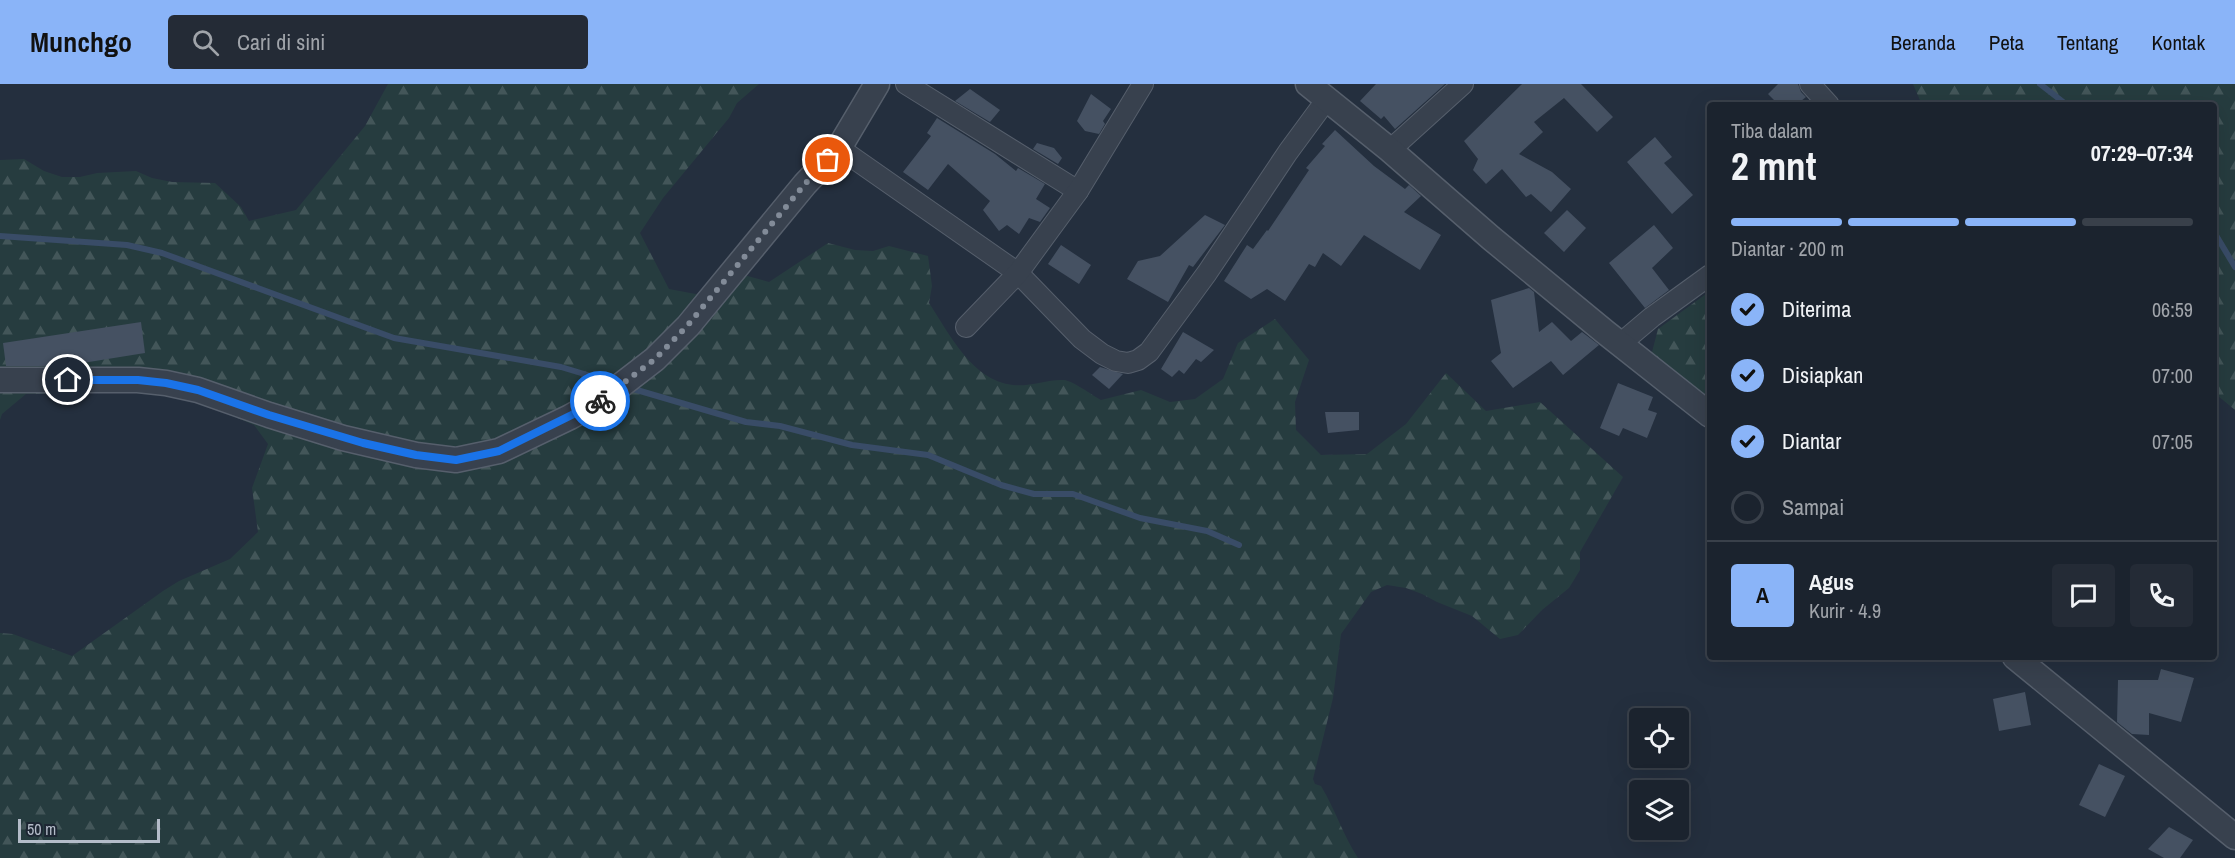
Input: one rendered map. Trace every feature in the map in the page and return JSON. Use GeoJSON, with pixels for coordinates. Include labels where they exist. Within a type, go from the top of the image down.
{"type":"FeatureCollection","features":[{"type":"Feature","properties":{"kind":"street"},"geometry":{"type":"LineString","coordinates":[[0,380],[138,380],[166,383],[198,390],[269,415],[363,443],[416,455],[456,460],[499,451],[570,417],[607,396],[655,359],[687,326],[805,184],[839,148],[877,84]]}},
{"type":"Feature","properties":{"kind":"street"},"geometry":{"type":"LineString","coordinates":[[906,84],[1078,191]]}},
{"type":"Feature","properties":{"kind":"street"},"geometry":{"type":"LineString","coordinates":[[966,327],[1018,273],[1078,191],[1143,84]]}},
{"type":"Feature","properties":{"kind":"street"},"geometry":{"type":"LineString","coordinates":[[1308,84],[1390,150],[1491,238],[1707,413]]}},
{"type":"Feature","properties":{"kind":"street"},"geometry":{"type":"LineString","coordinates":[[1390,150],[1463,84]]}},
{"type":"Feature","properties":{"kind":"street"},"geometry":{"type":"LineString","coordinates":[[1810,84],[1826,102]]}},
{"type":"Feature","properties":{"kind":"street"},"geometry":{"type":"LineString","coordinates":[[839,148],[1018,273],[1082,339],[1102,354],[1116,361],[1128,363],[1138,360],[1149,352],[1207,273],[1288,152],[1327,99]]}},
{"type":"Feature","properties":{"kind":"street"},"geometry":{"type":"LineString","coordinates":[[1620,344],[1707,277]]}},
{"type":"Feature","properties":{"kind":"street"},"geometry":{"type":"LineString","coordinates":[[2019,660],[2235,837]]}},
{"type":"Feature","properties":{"kind":"green space"},"geometry":{"type":"Polygon","coordinates":[[[388,84],[759,84],[737,103],[729,118],[663,198],[640,233],[669,289],[701,295],[722,269],[769,282],[828,243],[855,250],[873,251],[889,246],[928,256],[932,286],[929,303],[963,354],[985,375],[998,382],[1013,385],[1064,380],[1101,400],[1141,390],[1170,402],[1195,399],[1223,379],[1238,343],[1275,319],[1309,360],[1295,402],[1296,430],[1321,455],[1367,454],[1406,424],[1446,373],[1486,411],[1540,402],[1623,477],[1580,552],[1580,570],[1569,588],[1542,610],[1518,635],[1500,639],[1472,616],[1406,588],[1387,585],[1371,592],[1341,634],[1333,698],[1313,779],[1315,784],[1321,786],[1358,858],[0,858],[0,633],[13,634],[72,656],[179,581],[230,559],[258,532],[252,488],[268,444],[254,425],[174,391],[26,394],[2,414],[0,420],[0,160],[24,159],[44,171],[62,177],[136,171],[152,178],[172,182],[215,183],[241,207],[249,221],[296,210],[365,126],[388,84]]]}},
{"type":"Feature","properties":{"kind":"green space"},"geometry":{"type":"Polygon","coordinates":[[[1913,84],[2235,84],[2235,410],[2217,396],[2217,102],[1921,102],[1913,84]]]}},
{"type":"Feature","properties":{"kind":"green space"},"geometry":{"type":"Polygon","coordinates":[[[1707,293],[1707,395],[1685,389],[1651,356],[1658,329],[1707,293]]]}},
{"type":"Feature","properties":{"kind":"building"},"geometry":{"type":"Polygon","coordinates":[[[1376,84],[1445,84],[1395,129],[1384,116],[1381,119],[1360,101],[1376,84]]]}},
{"type":"Feature","properties":{"kind":"building"},"geometry":{"type":"Polygon","coordinates":[[[1522,84],[1581,84],[1613,117],[1597,132],[1564,98],[1534,122],[1543,132],[1519,154],[1552,172],[1571,189],[1551,212],[1531,194],[1526,197],[1502,169],[1486,184],[1473,170],[1478,159],[1464,141],[1522,84]]]}},
{"type":"Feature","properties":{"kind":"building"},"geometry":{"type":"Polygon","coordinates":[[[1778,84],[1798,84],[1806,97],[1800,102],[1776,102],[1768,94],[1778,84]]]}},
{"type":"Feature","properties":{"kind":"building"},"geometry":{"type":"Polygon","coordinates":[[[970,89],[1000,110],[990,122],[955,101],[970,89]]]}},
{"type":"Feature","properties":{"kind":"building"},"geometry":{"type":"Polygon","coordinates":[[[1091,94],[1111,109],[1103,121],[1105,124],[1099,134],[1085,131],[1077,121],[1091,94]]]}},
{"type":"Feature","properties":{"kind":"building"},"geometry":{"type":"Polygon","coordinates":[[[937,118],[995,154],[1016,171],[1018,168],[1045,184],[1036,199],[1050,208],[1040,222],[1029,218],[1019,234],[1007,225],[999,231],[983,210],[990,201],[948,164],[928,190],[903,172],[931,136],[927,133],[937,118]]]}},
{"type":"Feature","properties":{"kind":"building"},"geometry":{"type":"Polygon","coordinates":[[[1335,130],[1374,166],[1405,189],[1409,185],[1421,196],[1404,212],[1441,235],[1420,270],[1364,235],[1341,266],[1323,253],[1315,267],[1309,264],[1285,301],[1267,289],[1251,299],[1224,281],[1247,245],[1253,249],[1268,231],[1309,170],[1306,168],[1325,146],[1322,144],[1335,130]]]}},
{"type":"Feature","properties":{"kind":"building"},"geometry":{"type":"Polygon","coordinates":[[[1655,137],[1672,157],[1664,163],[1693,195],[1672,214],[1627,162],[1655,137]]]}},
{"type":"Feature","properties":{"kind":"building"},"geometry":{"type":"Polygon","coordinates":[[[1037,143],[1054,148],[1062,158],[1058,164],[1033,149],[1037,143]]]}},
{"type":"Feature","properties":{"kind":"building"},"geometry":{"type":"Polygon","coordinates":[[[1567,210],[1586,228],[1564,252],[1544,233],[1567,210]]]}},
{"type":"Feature","properties":{"kind":"building"},"geometry":{"type":"Polygon","coordinates":[[[1205,215],[1225,225],[1193,267],[1189,265],[1168,302],[1127,279],[1138,261],[1160,256],[1205,215]]]}},
{"type":"Feature","properties":{"kind":"building"},"geometry":{"type":"Polygon","coordinates":[[[1654,225],[1673,248],[1652,268],[1669,290],[1645,308],[1609,263],[1654,225]]]}},
{"type":"Feature","properties":{"kind":"building"},"geometry":{"type":"Polygon","coordinates":[[[1061,245],[1091,265],[1079,284],[1048,264],[1061,245]]]}},
{"type":"Feature","properties":{"kind":"building"},"geometry":{"type":"Polygon","coordinates":[[[1529,288],[1534,292],[1539,332],[1552,322],[1571,341],[1582,332],[1599,345],[1563,375],[1551,361],[1513,388],[1491,361],[1501,353],[1491,300],[1529,288]]]}},
{"type":"Feature","properties":{"kind":"building"},"geometry":{"type":"Polygon","coordinates":[[[141,322],[145,353],[64,366],[6,366],[3,343],[141,322]]]}},
{"type":"Feature","properties":{"kind":"building"},"geometry":{"type":"Polygon","coordinates":[[[1183,332],[1214,350],[1201,362],[1196,359],[1184,374],[1179,370],[1172,377],[1161,369],[1183,332]]]}},
{"type":"Feature","properties":{"kind":"building"},"geometry":{"type":"Polygon","coordinates":[[[1100,367],[1123,374],[1109,389],[1092,375],[1100,367]]]}},
{"type":"Feature","properties":{"kind":"building"},"geometry":{"type":"Polygon","coordinates":[[[1618,383],[1653,397],[1648,410],[1657,413],[1647,438],[1623,428],[1619,436],[1600,428],[1618,383]]]}},
{"type":"Feature","properties":{"kind":"building"},"geometry":{"type":"Polygon","coordinates":[[[1325,412],[1359,412],[1359,430],[1328,433],[1325,412]]]}},
{"type":"Feature","properties":{"kind":"building"},"geometry":{"type":"Polygon","coordinates":[[[2161,669],[2194,678],[2181,722],[2149,713],[2149,735],[2132,734],[2117,722],[2118,680],[2158,680],[2161,669]]]}},
{"type":"Feature","properties":{"kind":"building"},"geometry":{"type":"Polygon","coordinates":[[[2025,692],[2031,725],[1999,731],[1993,699],[2025,692]]]}},
{"type":"Feature","properties":{"kind":"building"},"geometry":{"type":"Polygon","coordinates":[[[2099,764],[2125,776],[2105,817],[2079,805],[2099,764]]]}},
{"type":"Feature","properties":{"kind":"building"},"geometry":{"type":"Polygon","coordinates":[[[2169,827],[2193,840],[2180,858],[2164,858],[2148,849],[2169,827]]]}},
{"type":"Feature","properties":{"kind":"waterway"},"geometry":{"type":"LineString","coordinates":[[2040,84],[2063,102]]}},
{"type":"Feature","properties":{"kind":"waterway"},"geometry":{"type":"LineString","coordinates":[[0,236],[127,245],[162,253],[394,338],[561,367],[614,383]]}},
{"type":"Feature","properties":{"kind":"waterway"},"geometry":{"type":"LineString","coordinates":[[2217,237],[2235,267]]}},
{"type":"Feature","properties":{"kind":"waterway"},"geometry":{"type":"LineString","coordinates":[[630,388],[746,422],[780,426],[852,445],[928,455],[1001,485],[1034,494],[1073,494],[1140,518],[1207,531],[1239,545]]}},
{"type":"Feature","properties":{"kind":"way so far"},"geometry":{"type":"LineString","coordinates":[[600,401],[655,359],[687,326],[805,184],[828,160]]}},
{"type":"Feature","properties":{"kind":"route"},"geometry":{"type":"LineString","coordinates":[[68,380],[138,380],[166,383],[198,390],[297,424],[363,443],[416,455],[456,460],[499,451],[600,401]]}}]}
